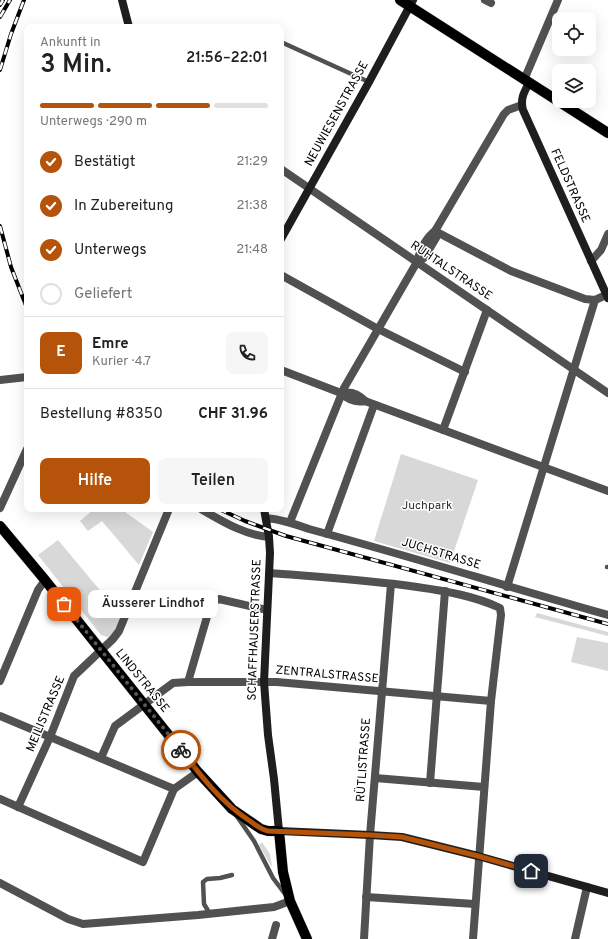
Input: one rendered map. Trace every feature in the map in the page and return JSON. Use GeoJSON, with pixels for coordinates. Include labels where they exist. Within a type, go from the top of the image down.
{"type":"FeatureCollection","features":[{"type":"Feature","properties":{"kind":"main road"},"geometry":{"type":"LineString","coordinates":[[400,0],[411,3],[527,81],[608,133]]}},
{"type":"Feature","properties":{"kind":"main road","name":"LINDSTRASSE"},"geometry":{"type":"LineString","coordinates":[[0,526],[198,772],[232,809],[261,829],[279,832]]}},
{"type":"Feature","properties":{"kind":"main road","name":"SCHAFFHAUSERSTRASSE"},"geometry":{"type":"LineString","coordinates":[[279,832],[284,872],[290,901],[307,939]]}},
{"type":"Feature","properties":{"kind":"street"},"geometry":{"type":"LineString","coordinates":[[122,0],[128,24]]}},
{"type":"Feature","properties":{"kind":"street"},"geometry":{"type":"LineString","coordinates":[[290,522],[341,393],[417,262],[419,254],[431,234],[435,231],[504,114],[508,110],[522,105],[522,96],[527,81],[558,0]]}},
{"type":"Feature","properties":{"kind":"street","name":"NEUWIESENSTRASSE"},"geometry":{"type":"LineString","coordinates":[[284,235],[411,3]]}},
{"type":"Feature","properties":{"kind":"street","name":"FELDSTRASSE"},"geometry":{"type":"LineString","coordinates":[[522,105],[607,297]]}},
{"type":"Feature","properties":{"kind":"street","name":"RUHTALSTRASSE"},"geometry":{"type":"LineString","coordinates":[[284,171],[608,393]]}},
{"type":"Feature","properties":{"kind":"street"},"geometry":{"type":"LineString","coordinates":[[435,231],[511,270],[585,299],[594,300],[607,297]]}},
{"type":"Feature","properties":{"kind":"street"},"geometry":{"type":"LineString","coordinates":[[591,261],[601,250],[608,234]]}},
{"type":"Feature","properties":{"kind":"street"},"geometry":{"type":"LineString","coordinates":[[284,277],[378,329],[465,372]]}},
{"type":"Feature","properties":{"kind":"street"},"geometry":{"type":"LineString","coordinates":[[507,587],[594,300]]}},
{"type":"Feature","properties":{"kind":"street"},"geometry":{"type":"LineString","coordinates":[[443,430],[487,310]]}},
{"type":"Feature","properties":{"kind":"street"},"geometry":{"type":"LineString","coordinates":[[284,371],[341,393],[350,392],[360,396],[365,401],[374,405],[608,491]]}},
{"type":"Feature","properties":{"kind":"street"},"geometry":{"type":"LineString","coordinates":[[0,380],[24,377]]}},
{"type":"Feature","properties":{"kind":"street"},"geometry":{"type":"LineString","coordinates":[[327,534],[374,405]]}},
{"type":"Feature","properties":{"kind":"street"},"geometry":{"type":"LineString","coordinates":[[0,508],[24,456]]}},
{"type":"Feature","properties":{"kind":"street","name":"MEILISTRASSE"},"geometry":{"type":"LineString","coordinates":[[18,807],[50,737],[74,676],[113,639],[118,631],[168,512]]}},
{"type":"Feature","properties":{"kind":"street"},"geometry":{"type":"LineString","coordinates":[[206,512],[248,533],[269,537]]}},
{"type":"Feature","properties":{"kind":"street","name":"SCHAFFHAUSERSTRASSE"},"geometry":{"type":"LineString","coordinates":[[265,512],[269,537],[270,573],[264,682],[268,735],[279,832]]}},
{"type":"Feature","properties":{"kind":"street","name":"JUCHSTRASSE"},"geometry":{"type":"LineString","coordinates":[[266,518],[290,522],[507,587],[608,615]]}},
{"type":"Feature","properties":{"kind":"street"},"geometry":{"type":"LineString","coordinates":[[270,573],[391,584],[445,591],[500,608],[501,616],[491,701],[478,856],[473,939]]}},
{"type":"Feature","properties":{"kind":"street"},"geometry":{"type":"LineString","coordinates":[[0,681],[38,590],[45,580]]}},
{"type":"Feature","properties":{"kind":"street","name":"RÜTLISTRASSE"},"geometry":{"type":"LineString","coordinates":[[364,939],[370,835],[391,584]]}},
{"type":"Feature","properties":{"kind":"street"},"geometry":{"type":"LineString","coordinates":[[430,783],[445,591]]}},
{"type":"Feature","properties":{"kind":"street"},"geometry":{"type":"LineString","coordinates":[[188,682],[211,603],[219,599],[267,610]]}},
{"type":"Feature","properties":{"kind":"street","name":"ZENTRALSTRASSE"},"geometry":{"type":"LineString","coordinates":[[101,758],[115,726],[173,683],[264,682],[491,701]]}},
{"type":"Feature","properties":{"kind":"street"},"geometry":{"type":"LineString","coordinates":[[0,716],[174,789]]}},
{"type":"Feature","properties":{"kind":"street"},"geometry":{"type":"LineString","coordinates":[[0,799],[143,862],[174,789],[198,772]]}},
{"type":"Feature","properties":{"kind":"street"},"geometry":{"type":"LineString","coordinates":[[375,778],[484,787]]}},
{"type":"Feature","properties":{"kind":"street"},"geometry":{"type":"LineString","coordinates":[[279,832],[402,837],[478,856],[608,893]]}},
{"type":"Feature","properties":{"kind":"street"},"geometry":{"type":"LineString","coordinates":[[0,883],[68,919],[81,923],[210,914],[274,907],[290,901]]}},
{"type":"Feature","properties":{"kind":"street"},"geometry":{"type":"LineString","coordinates":[[575,939],[587,887]]}},
{"type":"Feature","properties":{"kind":"street"},"geometry":{"type":"LineString","coordinates":[[366,897],[475,904]]}},
{"type":"Feature","properties":{"kind":"street"},"geometry":{"type":"LineString","coordinates":[[272,939],[276,925]]}},
{"type":"Feature","properties":{"kind":"lane"},"geometry":{"type":"LineString","coordinates":[[284,43],[369,82]]}},
{"type":"Feature","properties":{"kind":"lane"},"geometry":{"type":"LineString","coordinates":[[232,809],[255,844],[273,878],[290,901]]}},
{"type":"Feature","properties":{"kind":"lane"},"geometry":{"type":"LineString","coordinates":[[210,914],[204,904],[204,882],[207,879],[232,875]]}},
{"type":"Feature","properties":{"kind":"green space","name":"Juchpark"},"geometry":{"type":"Polygon","coordinates":[[[401,454],[478,480],[450,563],[374,541],[401,454]]]}},
{"type":"Feature","properties":{"kind":"green space"},"geometry":{"type":"Polygon","coordinates":[[[90,512],[125,512],[153,532],[139,565],[102,521],[88,531],[80,521],[90,512]]]}},
{"type":"Feature","properties":{"kind":"green space"},"geometry":{"type":"Polygon","coordinates":[[[58,540],[124,619],[113,639],[101,635],[38,555],[58,540]]]}},
{"type":"Feature","properties":{"kind":"green space"},"geometry":{"type":"Polygon","coordinates":[[[537,613],[608,632],[608,636],[535,617],[537,613]]]}},
{"type":"Feature","properties":{"kind":"green space"},"geometry":{"type":"Polygon","coordinates":[[[577,637],[608,643],[608,671],[571,662],[577,637]]]}},
{"type":"Feature","properties":{"kind":"green space"},"geometry":{"type":"Polygon","coordinates":[[[262,842],[270,854],[272,866],[259,845],[262,842]]]}},
{"type":"Feature","properties":{"kind":"railway"},"geometry":{"type":"LineString","coordinates":[[0,5],[3,0]]}},
{"type":"Feature","properties":{"kind":"railway"},"geometry":{"type":"LineString","coordinates":[[0,17],[10,0]]}},
{"type":"Feature","properties":{"kind":"railway"},"geometry":{"type":"LineString","coordinates":[[0,70],[11,34],[24,0]]}},
{"type":"Feature","properties":{"kind":"railway"},"geometry":{"type":"LineString","coordinates":[[0,226],[11,267],[24,300]]}},
{"type":"Feature","properties":{"kind":"railway"},"geometry":{"type":"LineString","coordinates":[[226,512],[286,536],[608,624]]}},
{"type":"Feature","properties":{"kind":"way so far"},"geometry":{"type":"LineString","coordinates":[[64,604],[181,750]]}},
{"type":"Feature","properties":{"kind":"place","name":"Äusserer Lindhof"},"geometry":{"type":"Point","coordinates":[64,604]}},
{"type":"Feature","properties":{"kind":"route"},"geometry":{"type":"LineString","coordinates":[[181,750],[222,800],[232,809],[261,829],[268,831],[402,837],[531,871]]}}]}
